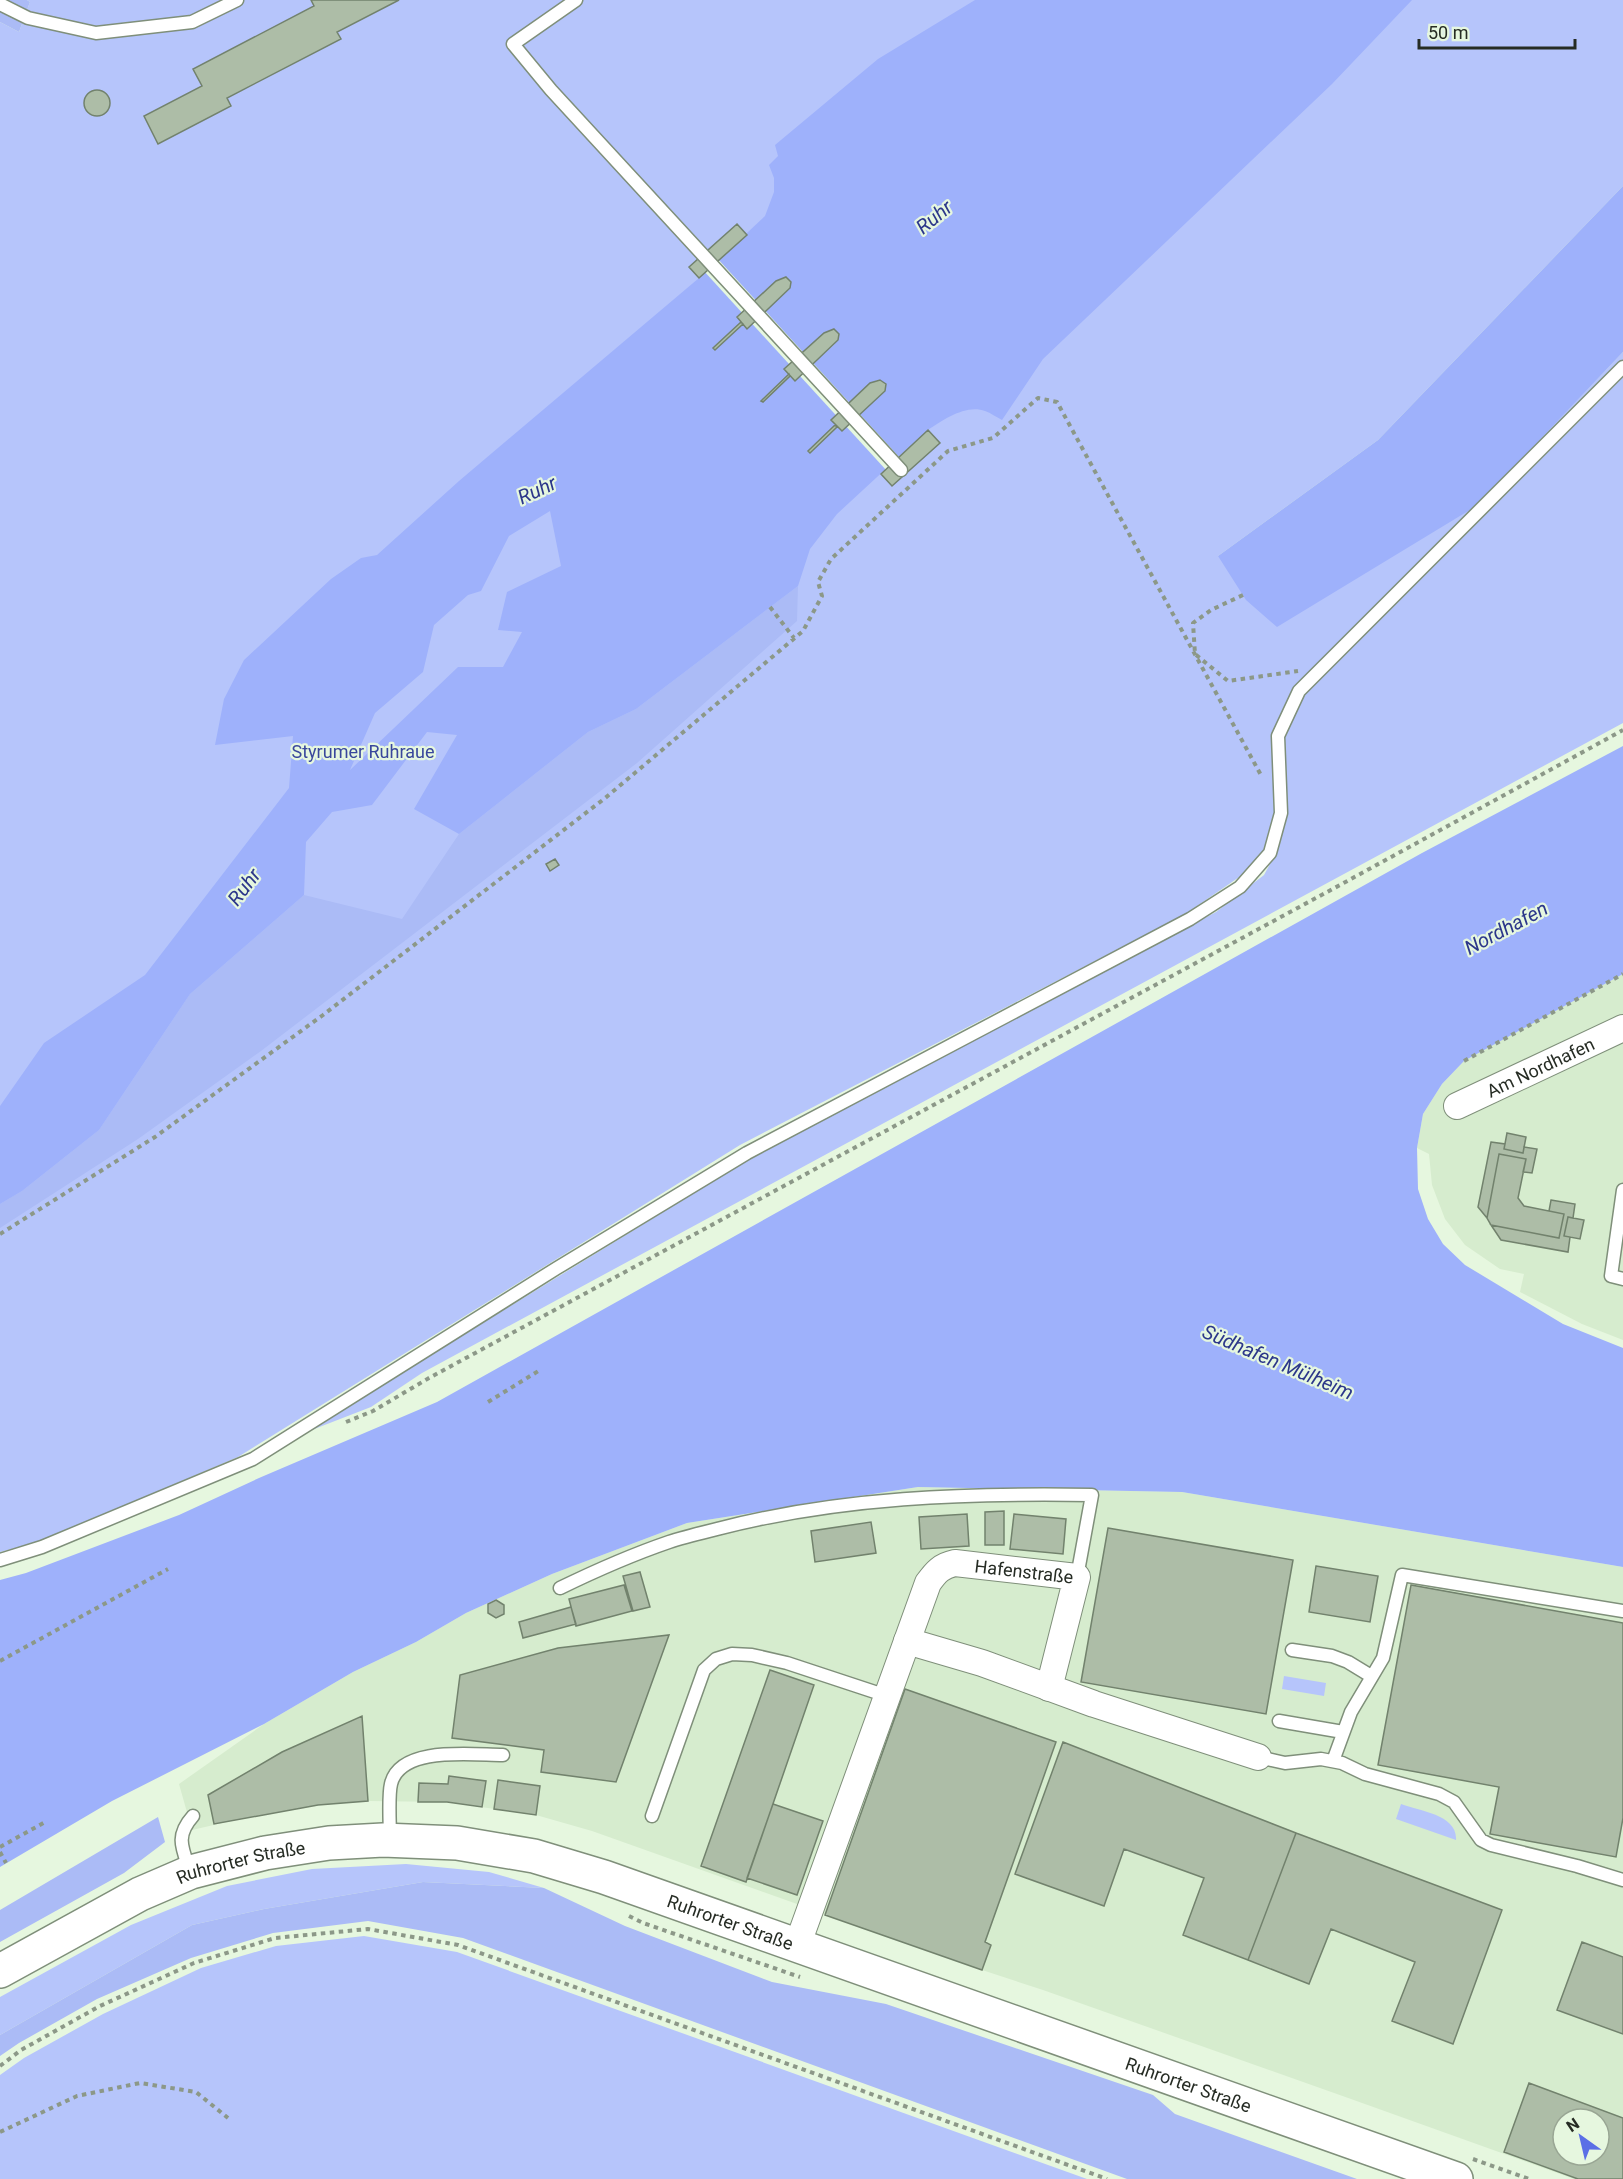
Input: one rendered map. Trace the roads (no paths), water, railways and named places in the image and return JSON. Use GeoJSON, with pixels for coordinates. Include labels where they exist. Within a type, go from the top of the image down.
{"type":"FeatureCollection","features":[{"type":"Feature","properties":{"kind":"main road","name":"Ruhrorter Straße"},"geometry":{"type":"LineString","coordinates":[[0,1971],[140,1894],[191,1872],[265,1853],[329,1843],[390,1840],[457,1843],[534,1856],[604,1877],[792,1960],[1456,2179]]}},
{"type":"Feature","properties":{"kind":"street","name":"Am Nordhafen"},"geometry":{"type":"LineString","coordinates":[[1457,1106],[1623,1028]]}},
{"type":"Feature","properties":{"kind":"street","name":"Hafenstraße"},"geometry":{"type":"LineString","coordinates":[[792,1960],[928,1583],[936,1572],[946,1565],[955,1563],[1077,1577],[1049,1688]]}},
{"type":"Feature","properties":{"kind":"street"},"geometry":{"type":"LineString","coordinates":[[907,1641],[982,1663],[1049,1688],[1258,1757]]}},
{"type":"Feature","properties":{"kind":"lane"},"geometry":{"type":"LineString","coordinates":[[0,4],[28,18],[96,33],[192,22],[237,0]]}},
{"type":"Feature","properties":{"kind":"lane"},"geometry":{"type":"LineString","coordinates":[[576,0],[513,44],[551,90],[901,471]]}},
{"type":"Feature","properties":{"kind":"lane"},"geometry":{"type":"LineString","coordinates":[[0,1560],[42,1547],[253,1459],[556,1268],[747,1153],[1190,919],[1240,887],[1270,853],[1281,813],[1278,736],[1299,691],[1623,368]]}},
{"type":"Feature","properties":{"kind":"lane"},"geometry":{"type":"LineString","coordinates":[[1623,1190],[1611,1276],[1623,1279]]}},
{"type":"Feature","properties":{"kind":"lane"},"geometry":{"type":"LineString","coordinates":[[560,1588],[609,1565],[670,1541],[750,1520],[858,1503],[998,1494],[1092,1495],[1077,1577]]}},
{"type":"Feature","properties":{"kind":"lane"},"geometry":{"type":"LineString","coordinates":[[1333,1761],[1360,1694],[1383,1658],[1402,1575],[1623,1611]]}},
{"type":"Feature","properties":{"kind":"lane"},"geometry":{"type":"LineString","coordinates":[[1292,1650],[1332,1656],[1348,1662],[1371,1676]]}},
{"type":"Feature","properties":{"kind":"lane"},"geometry":{"type":"LineString","coordinates":[[652,1816],[704,1670],[716,1659],[732,1654],[752,1655],[787,1663],[887,1696]]}},
{"type":"Feature","properties":{"kind":"lane"},"geometry":{"type":"LineString","coordinates":[[1279,1721],[1343,1732]]}},
{"type":"Feature","properties":{"kind":"lane"},"geometry":{"type":"LineString","coordinates":[[390,1840],[391,1785],[397,1769],[414,1760],[437,1754],[504,1755]]}},
{"type":"Feature","properties":{"kind":"lane"},"geometry":{"type":"LineString","coordinates":[[1258,1757],[1286,1763],[1321,1759],[1333,1761],[1365,1774],[1439,1794],[1454,1802],[1481,1840],[1491,1845],[1623,1880]]}},
{"type":"Feature","properties":{"kind":"lane"},"geometry":{"type":"LineString","coordinates":[[191,1872],[180,1838],[184,1826],[193,1816]]}},
{"type":"Feature","properties":{"kind":"water","name":"Ruhr"},"geometry":{"type":"Polygon","coordinates":[[[975,0],[1412,0],[1332,84],[1043,359],[1002,420],[985,411],[970,410],[955,414],[928,430],[837,514],[810,549],[798,586],[636,709],[588,732],[459,834],[414,809],[457,735],[427,732],[372,805],[332,812],[306,842],[304,895],[190,994],[99,1130],[22,1191],[0,1204],[0,1106],[44,1043],[145,975],[289,788],[293,736],[215,745],[224,699],[244,660],[331,579],[361,558],[377,555],[459,481],[699,278],[765,216],[774,192],[774,178],[769,165],[778,156],[775,145],[878,59],[975,0]],[[786,277],[776,281],[756,299],[766,311],[790,288],[791,282],[786,277]],[[834,329],[824,333],[804,352],[814,363],[834,345],[839,337],[834,329]],[[880,380],[871,384],[860,414],[885,391],[885,384],[880,380]],[[550,511],[509,536],[481,591],[468,595],[434,625],[423,672],[375,713],[350,770],[458,667],[503,667],[522,632],[498,630],[507,592],[561,566],[550,511]]]}},
{"type":"Feature","properties":{"kind":"water"},"geometry":{"type":"Polygon","coordinates":[[[1623,186],[1623,352],[1478,505],[1277,627],[1246,600],[1218,556],[1378,440],[1623,186]]]}},
{"type":"Feature","properties":{"kind":"water"},"geometry":{"type":"Polygon","coordinates":[[[1623,746],[1623,974],[1464,1061],[1442,1084],[1423,1114],[1417,1148],[1418,1189],[1428,1219],[1443,1244],[1465,1265],[1563,1324],[1623,1348],[1623,1567],[1182,1492],[918,1487],[687,1523],[552,1574],[466,1613],[416,1642],[353,1672],[264,1724],[112,1801],[0,1867],[0,1580],[26,1573],[179,1515],[437,1402],[1422,853],[1623,746]]]}},
{"type":"Feature","properties":{"kind":"park label","name":"Styrumer Ruhraue"},"geometry":{"type":"Point","coordinates":[363,751]}},
{"type":"Feature","properties":{"kind":"water label","name":"Nordhafen"},"geometry":{"type":"Point","coordinates":[1506,928]}},
{"type":"Feature","properties":{"kind":"water label","name":"Südhafen Mülheim"},"geometry":{"type":"Point","coordinates":[1278,1362]}}]}
